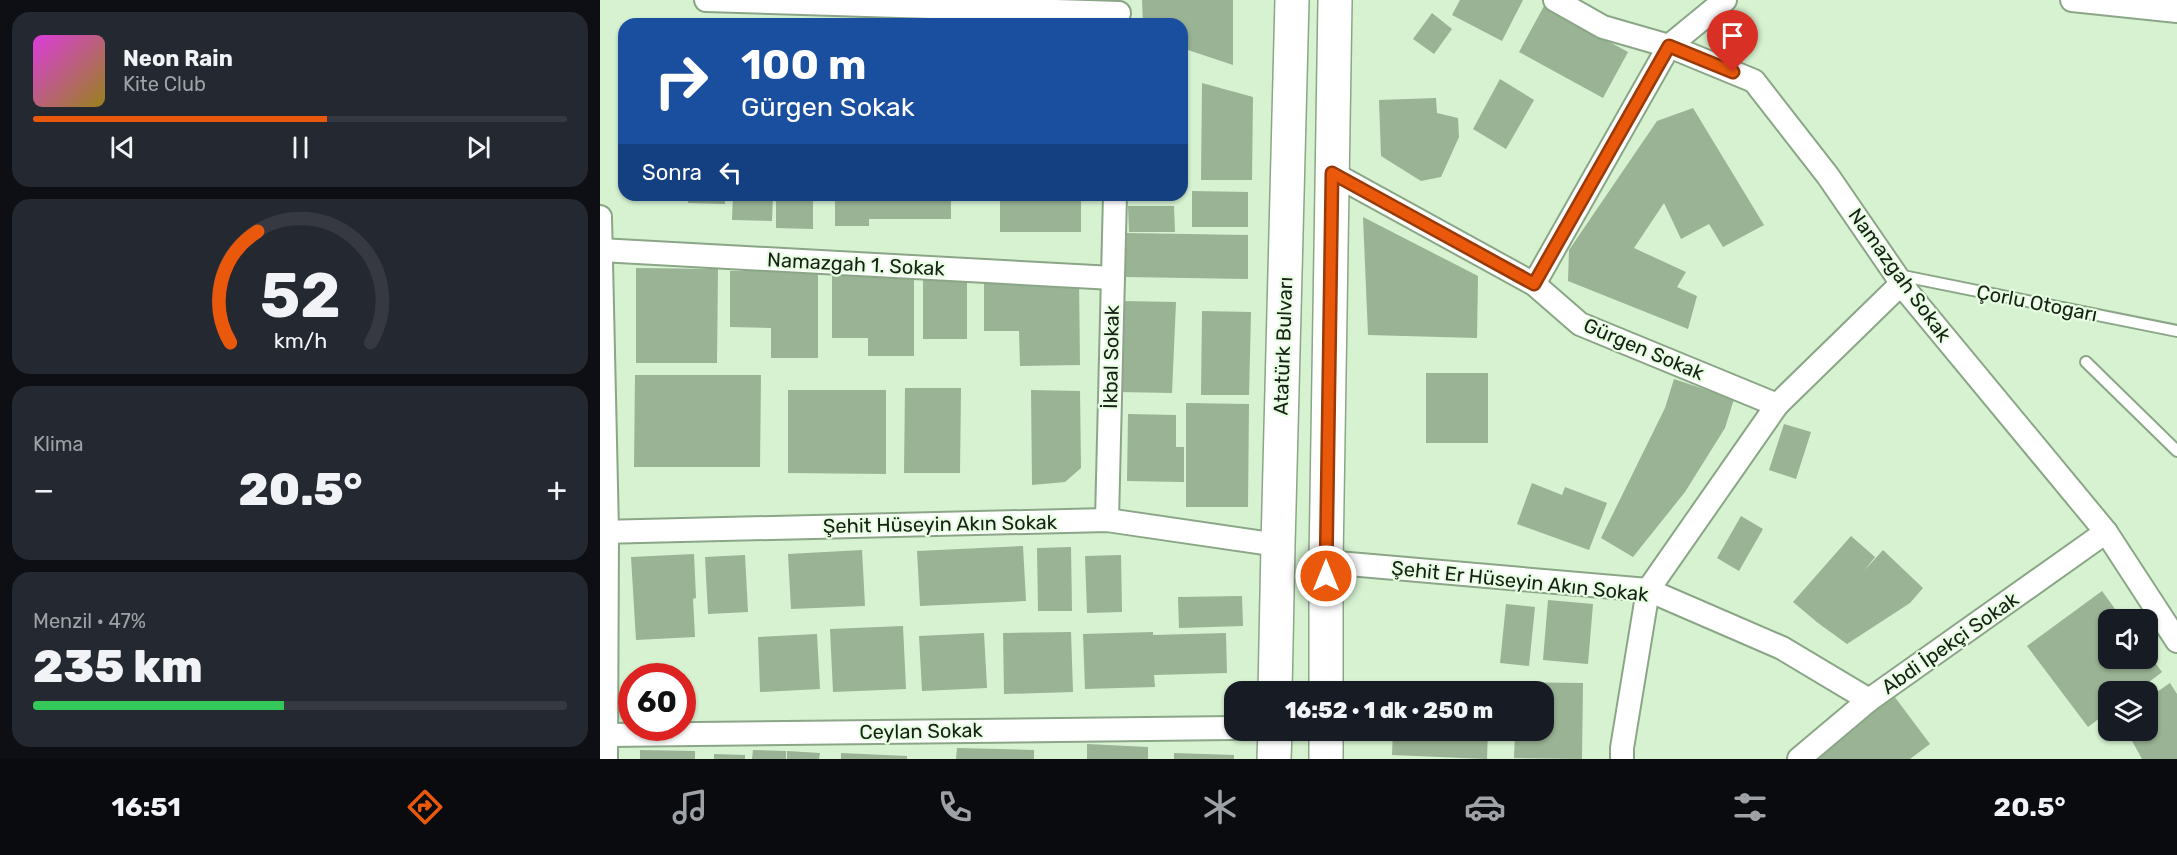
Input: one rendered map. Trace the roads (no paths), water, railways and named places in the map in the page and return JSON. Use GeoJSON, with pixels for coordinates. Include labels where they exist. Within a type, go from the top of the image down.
{"type":"FeatureCollection","features":[{"type":"Feature","properties":{"kind":"main road","name":"Atatürk Bulvarı"},"geometry":{"type":"LineString","coordinates":[[1275,681],[1292,0]]}},
{"type":"Feature","properties":{"kind":"main road"},"geometry":{"type":"LineString","coordinates":[[1326,681],[1335,0]]}},
{"type":"Feature","properties":{"kind":"main road"},"geometry":{"type":"LineString","coordinates":[[1274,759],[1275,741]]}},
{"type":"Feature","properties":{"kind":"main road"},"geometry":{"type":"LineString","coordinates":[[1326,741],[1326,759]]}},
{"type":"Feature","properties":{"kind":"street"},"geometry":{"type":"LineString","coordinates":[[706,0],[1119,12]]}},
{"type":"Feature","properties":{"kind":"street","name":"Namazgah Sokak"},"geometry":{"type":"LineString","coordinates":[[1555,0],[1603,27],[1669,46],[1754,81],[1828,176],[1899,279],[2106,532],[2177,641]]}},
{"type":"Feature","properties":{"kind":"street"},"geometry":{"type":"LineString","coordinates":[[1534,284],[1669,46],[1725,0]]}},
{"type":"Feature","properties":{"kind":"street"},"geometry":{"type":"LineString","coordinates":[[2072,0],[2177,11]]}},
{"type":"Feature","properties":{"kind":"street","name":"Gürgen Sokak"},"geometry":{"type":"LineString","coordinates":[[1332,173],[1534,284],[1580,324],[1777,405]]}},
{"type":"Feature","properties":{"kind":"street","name":"İkbal Sokak"},"geometry":{"type":"LineString","coordinates":[[1107,520],[1115,201]]}},
{"type":"Feature","properties":{"kind":"street"},"geometry":{"type":"LineString","coordinates":[[600,216],[606,759]]}},
{"type":"Feature","properties":{"kind":"street","name":"Namazgah 1. Sokak"},"geometry":{"type":"LineString","coordinates":[[601,250],[1113,278]]}},
{"type":"Feature","properties":{"kind":"street"},"geometry":{"type":"LineString","coordinates":[[1622,759],[1648,590],[1777,405],[1899,279]]}},
{"type":"Feature","properties":{"kind":"street","name":"Şehit Hüseyin Akın Sokak"},"geometry":{"type":"LineString","coordinates":[[604,532],[1107,520],[1278,545]]}},
{"type":"Feature","properties":{"kind":"street","name":"Abdi İpekçi Sokak"},"geometry":{"type":"LineString","coordinates":[[1799,759],[1869,700],[2106,532]]}},
{"type":"Feature","properties":{"kind":"street","name":"Şehit Er Hüseyin Akın Sokak"},"geometry":{"type":"LineString","coordinates":[[1326,562],[1648,590],[1782,648],[1869,700]]}},
{"type":"Feature","properties":{"kind":"street","name":"Ceylan Sokak"},"geometry":{"type":"LineString","coordinates":[[607,735],[1224,728]]}},
{"type":"Feature","properties":{"kind":"lane","name":"Çorlu Otogarı"},"geometry":{"type":"LineString","coordinates":[[1899,279],[2177,331]]}},
{"type":"Feature","properties":{"kind":"lane"},"geometry":{"type":"LineString","coordinates":[[2086,362],[2177,451]]}}]}
